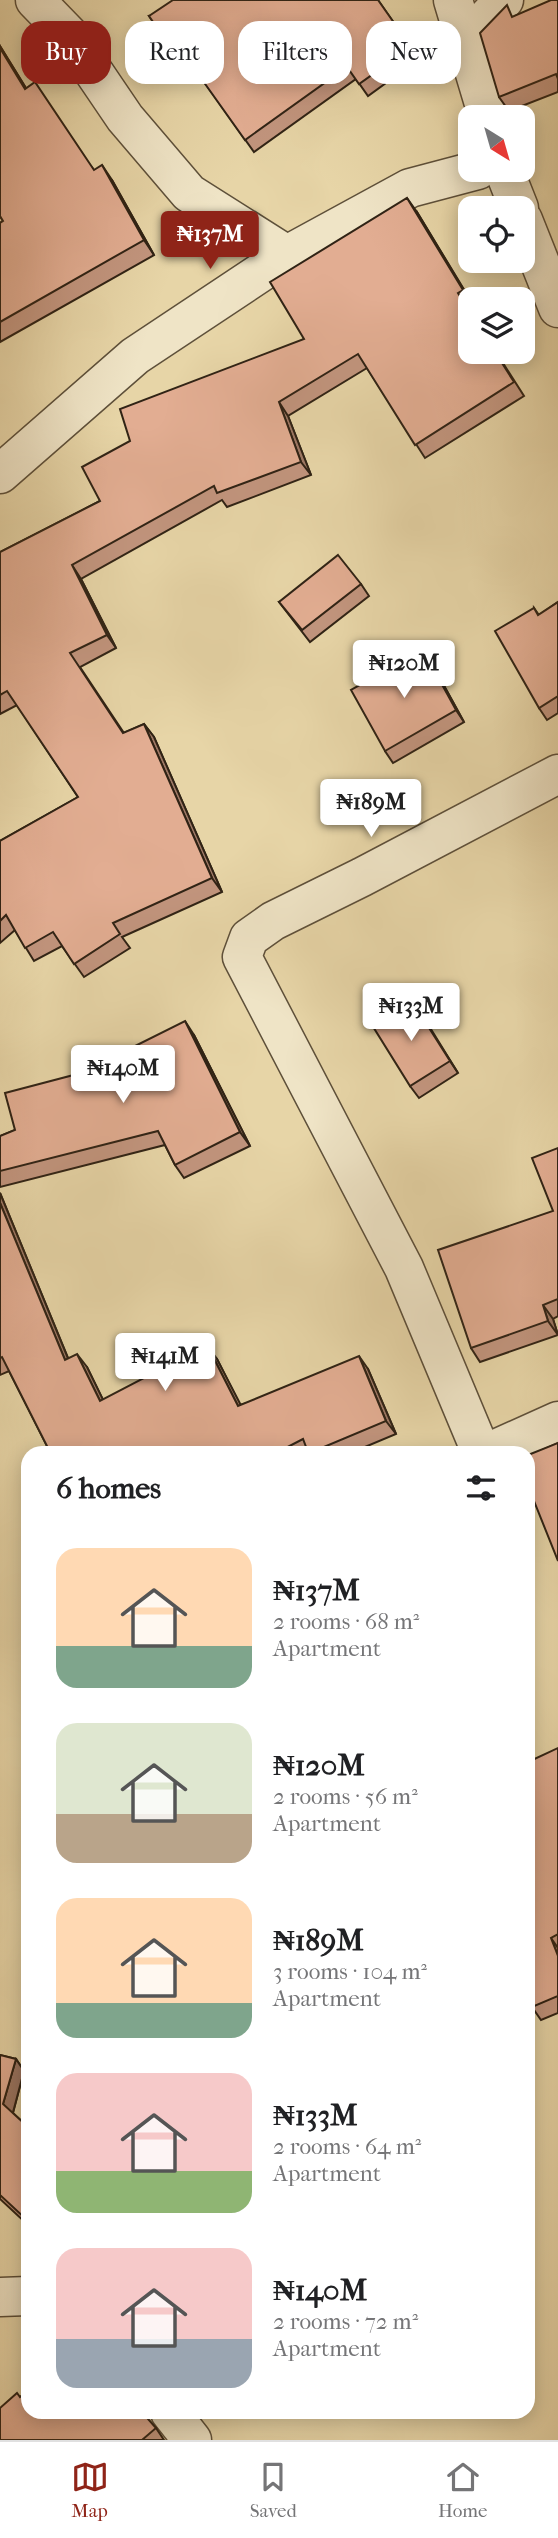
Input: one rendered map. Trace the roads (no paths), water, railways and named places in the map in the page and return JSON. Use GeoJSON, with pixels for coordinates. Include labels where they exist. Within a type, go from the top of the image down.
{"type":"FeatureCollection","features":[{"type":"Feature","properties":{"kind":"street"},"geometry":{"type":"LineString","coordinates":[[35,0],[68,34],[125,118],[189,193],[287,256]]}},
{"type":"Feature","properties":{"kind":"street"},"geometry":{"type":"LineString","coordinates":[[453,0],[485,105]]}},
{"type":"Feature","properties":{"kind":"street"},"geometry":{"type":"LineString","coordinates":[[466,40],[504,0]]}},
{"type":"Feature","properties":{"kind":"street"},"geometry":{"type":"LineString","coordinates":[[0,474],[135,356],[287,256],[410,188],[458,175]]}},
{"type":"Feature","properties":{"kind":"street"},"geometry":{"type":"LineString","coordinates":[[535,250],[558,308]]}},
{"type":"Feature","properties":{"kind":"street"},"geometry":{"type":"LineString","coordinates":[[478,1446],[404,1268],[242,957],[249,937],[272,921],[558,774]]}},
{"type":"Feature","properties":{"kind":"street"},"geometry":{"type":"LineString","coordinates":[[502,1446],[558,1421]]}},
{"type":"Feature","properties":{"kind":"street"},"geometry":{"type":"LineString","coordinates":[[0,2297],[21,2297]]}},
{"type":"Feature","properties":{"kind":"street"},"geometry":{"type":"LineString","coordinates":[[176,2419],[192,2440]]}}]}
